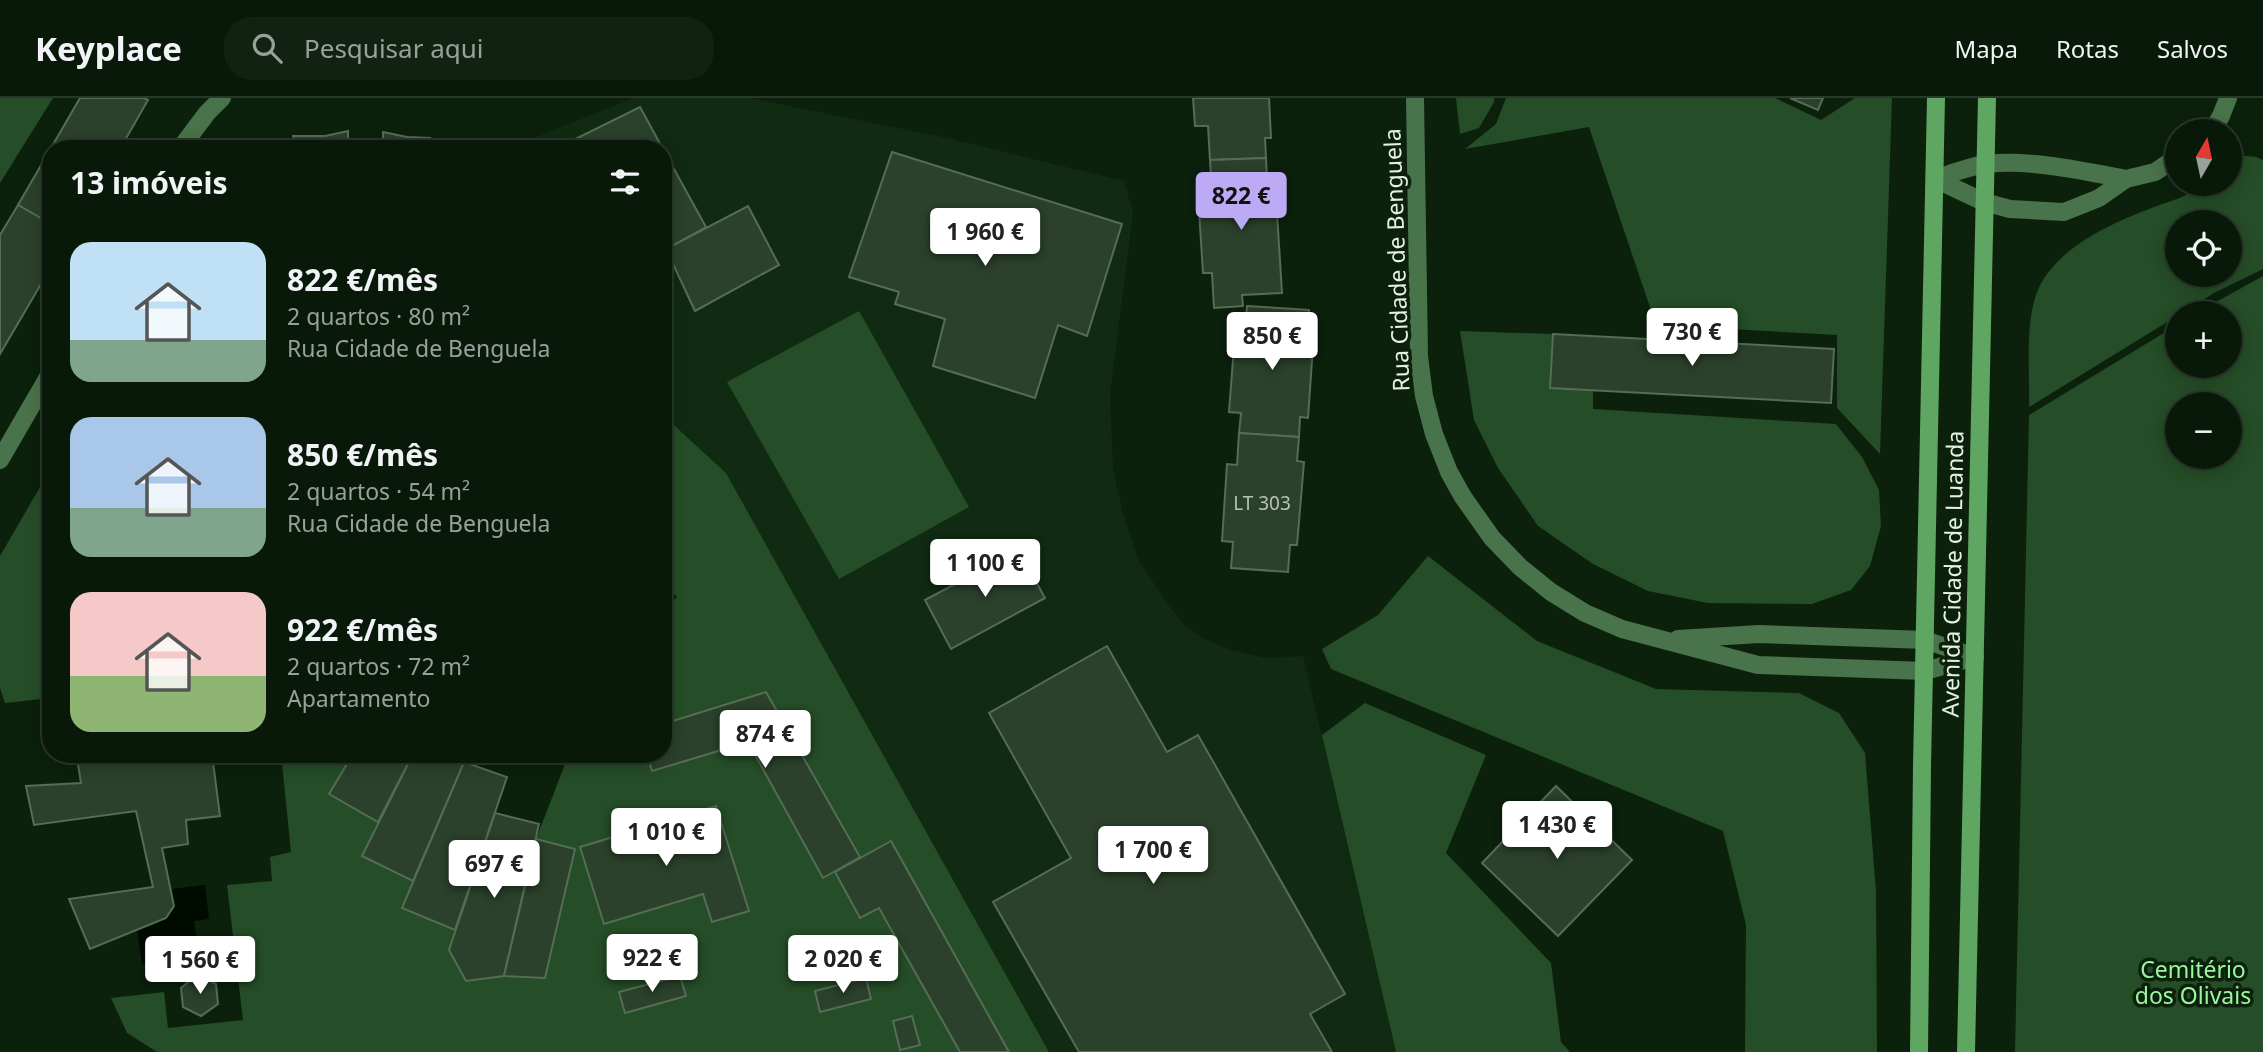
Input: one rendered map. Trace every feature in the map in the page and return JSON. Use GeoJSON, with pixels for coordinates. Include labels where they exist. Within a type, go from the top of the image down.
{"type":"FeatureCollection","features":[{"type":"Feature","properties":{"kind":"main road","name":"Avenida Cidade de Luanda"},"geometry":{"type":"LineString","coordinates":[[1919,1052],[1936,98]]}},
{"type":"Feature","properties":{"kind":"main road","name":"Avenida Cidade de Luanda"},"geometry":{"type":"LineString","coordinates":[[1966,1052],[1987,98]]}},
{"type":"Feature","properties":{"kind":"street"},"geometry":{"type":"LineString","coordinates":[[187,140],[222,98]]}},
{"type":"Feature","properties":{"kind":"street","name":"Rua Cidade de Benguela"},"geometry":{"type":"LineString","coordinates":[[1415,98],[1419,356],[1424,396],[1434,434],[1463,498],[1492,538],[1520,567],[1551,592],[1585,613],[1622,629],[1758,665],[1924,671],[1975,657]]}},
{"type":"Feature","properties":{"kind":"street"},"geometry":{"type":"LineString","coordinates":[[2219,119],[2228,98]]}},
{"type":"Feature","properties":{"kind":"street"},"geometry":{"type":"LineString","coordinates":[[1935,179],[1985,164],[2070,168],[2126,179]]}},
{"type":"Feature","properties":{"kind":"street"},"geometry":{"type":"LineString","coordinates":[[1935,179],[1984,202],[2010,209],[2064,212],[2099,198],[2126,179],[2155,172],[2165,165]]}},
{"type":"Feature","properties":{"kind":"street"},"geometry":{"type":"LineString","coordinates":[[0,460],[42,388]]}},
{"type":"Feature","properties":{"kind":"street","name":"Rua Cidade de Benguela"},"geometry":{"type":"LineString","coordinates":[[1660,641],[1759,634],[1925,640],[1975,657]]}},
{"type":"Feature","properties":{"kind":"shaded area"},"geometry":{"type":"Polygon","coordinates":[[[634,98],[750,98],[938,136],[1124,181],[1133,212],[1110,394],[1113,469],[1123,514],[1138,559],[1184,625],[1206,640],[1232,650],[1265,658],[1303,656],[1396,1052],[1049,1052],[726,473],[672,423],[672,140],[529,140],[634,98]]]}},
{"type":"Feature","properties":{"kind":"shaded area"},"geometry":{"type":"Polygon","coordinates":[[[205,885],[209,919],[194,921],[199,958],[142,964],[137,930],[166,918],[174,906],[171,889],[205,885]]]}},
{"type":"Feature","properties":{"kind":"green space"},"geometry":{"type":"Polygon","coordinates":[[[0,98],[53,98],[0,183],[0,98]]]}},
{"type":"Feature","properties":{"kind":"green space"},"geometry":{"type":"Polygon","coordinates":[[[1456,98],[1494,98],[1494,102],[1479,128],[1460,134],[1456,98]]]}},
{"type":"Feature","properties":{"kind":"green space"},"geometry":{"type":"Polygon","coordinates":[[[1506,98],[1775,98],[1821,120],[1855,98],[1892,98],[1880,454],[1837,408],[1837,335],[1656,325],[1589,127],[1465,149],[1496,124],[1506,98]]]}},
{"type":"Feature","properties":{"kind":"green space"},"geometry":{"type":"Polygon","coordinates":[[[2242,156],[2263,160],[2263,269],[2242,279],[2242,210],[2165,210],[2165,287],[2226,287],[2201,301],[2165,301],[2165,323],[2029,407],[2030,321],[2036,295],[2045,277],[2059,260],[2094,234],[2136,214],[2182,197],[2242,196],[2242,156]]]}},
{"type":"Feature","properties":{"kind":"green space","name":"Cemitério dos Olivais"},"geometry":{"type":"Polygon","coordinates":[[[2263,276],[2263,1052],[2015,1052],[2029,415],[2165,332],[2165,378],[2242,378],[2242,301],[2218,301],[2263,276]]]}},
{"type":"Feature","properties":{"kind":"green space"},"geometry":{"type":"Polygon","coordinates":[[[859,311],[969,507],[839,579],[727,382],[859,311]]]}},
{"type":"Feature","properties":{"kind":"green space"},"geometry":{"type":"Polygon","coordinates":[[[1460,331],[1553,334],[1550,388],[1593,390],[1593,409],[1836,424],[1862,457],[1879,490],[1881,526],[1870,566],[1851,590],[1812,604],[1708,603],[1648,591],[1593,564],[1538,526],[1498,468],[1474,420],[1460,331]]]}},
{"type":"Feature","properties":{"kind":"green space"},"geometry":{"type":"Polygon","coordinates":[[[672,423],[726,473],[1049,1052],[157,1052],[127,1033],[111,998],[164,992],[168,1028],[243,1020],[227,885],[272,881],[270,857],[291,852],[282,763],[348,763],[329,794],[378,822],[362,856],[413,881],[402,908],[455,930],[449,950],[466,981],[504,976],[536,839],[566,763],[672,763],[672,604],[677,596],[672,593],[672,423]]]}},
{"type":"Feature","properties":{"kind":"green space"},"geometry":{"type":"Polygon","coordinates":[[[42,484],[42,699],[5,703],[0,688],[0,556],[42,484]]]}},
{"type":"Feature","properties":{"kind":"green space"},"geometry":{"type":"Polygon","coordinates":[[[1428,556],[1537,641],[1656,689],[1799,693],[1839,713],[1865,753],[1876,891],[1877,1052],[1745,1052],[1746,925],[1723,831],[1331,669],[1322,649],[1378,615],[1428,556]]]}},
{"type":"Feature","properties":{"kind":"green space"},"geometry":{"type":"Polygon","coordinates":[[[1365,703],[1486,755],[1446,853],[1551,963],[1561,1042],[1570,1052],[1396,1052],[1322,735],[1365,703]]]}},
{"type":"Feature","properties":{"kind":"building"},"geometry":{"type":"Polygon","coordinates":[[[80,98],[148,100],[125,140],[56,140],[80,98]]]}},
{"type":"Feature","properties":{"kind":"building"},"geometry":{"type":"Polygon","coordinates":[[[1193,98],[1269,98],[1271,138],[1265,138],[1266,158],[1210,160],[1208,126],[1195,126],[1193,98]]]}},
{"type":"Feature","properties":{"kind":"building"},"geometry":{"type":"Polygon","coordinates":[[[1790,98],[1823,98],[1818,110],[1790,98]]]}},
{"type":"Feature","properties":{"kind":"building"},"geometry":{"type":"Polygon","coordinates":[[[640,107],[658,140],[573,140],[640,107]]]}},
{"type":"Feature","properties":{"kind":"building"},"geometry":{"type":"Polygon","coordinates":[[[348,131],[348,140],[294,140],[293,136],[325,136],[348,131]]]}},
{"type":"Feature","properties":{"kind":"building"},"geometry":{"type":"Polygon","coordinates":[[[383,132],[407,137],[430,138],[383,140],[383,132]]]}},
{"type":"Feature","properties":{"kind":"building"},"geometry":{"type":"Polygon","coordinates":[[[892,152],[1122,224],[1087,336],[1058,325],[1035,398],[933,366],[945,319],[895,304],[899,292],[849,277],[892,152]]]}},
{"type":"Feature","properties":{"kind":"building"},"geometry":{"type":"Polygon","coordinates":[[[1266,158],[1267,181],[1275,181],[1282,293],[1242,295],[1243,306],[1214,308],[1212,273],[1203,273],[1199,210],[1213,208],[1210,160],[1266,158]]]}},
{"type":"Feature","properties":{"kind":"building"},"geometry":{"type":"Polygon","coordinates":[[[42,164],[42,219],[18,205],[42,164]]]}},
{"type":"Feature","properties":{"kind":"building"},"geometry":{"type":"Polygon","coordinates":[[[672,165],[706,227],[672,246],[672,165]]]}},
{"type":"Feature","properties":{"kind":"building"},"geometry":{"type":"Polygon","coordinates":[[[18,205],[42,219],[42,282],[0,354],[0,235],[18,205]]]}},
{"type":"Feature","properties":{"kind":"building"},"geometry":{"type":"Polygon","coordinates":[[[748,206],[779,265],[695,311],[672,262],[672,246],[748,206]]]}},
{"type":"Feature","properties":{"kind":"building"},"geometry":{"type":"Polygon","coordinates":[[[1247,306],[1309,310],[1307,332],[1314,332],[1308,418],[1300,417],[1299,437],[1239,433],[1241,413],[1229,412],[1235,333],[1245,334],[1247,306]]]}},
{"type":"Feature","properties":{"kind":"building"},"geometry":{"type":"Polygon","coordinates":[[[1553,334],[1834,349],[1831,403],[1550,388],[1553,334]]]}},
{"type":"Feature","properties":{"kind":"building"},"geometry":{"type":"Polygon","coordinates":[[[1239,433],[1299,437],[1297,461],[1304,462],[1297,545],[1290,545],[1288,572],[1231,568],[1233,542],[1222,541],[1227,464],[1237,465],[1239,433]]]}},
{"type":"Feature","properties":{"kind":"building"},"geometry":{"type":"Polygon","coordinates":[[[1019,550],[1045,598],[951,649],[925,600],[1019,550]]]}},
{"type":"Feature","properties":{"kind":"building"},"geometry":{"type":"Polygon","coordinates":[[[1107,646],[1167,752],[1198,735],[1345,994],[1310,1014],[1332,1052],[1079,1052],[993,902],[1071,858],[989,713],[1107,646]]]}},
{"type":"Feature","properties":{"kind":"building"},"geometry":{"type":"Polygon","coordinates":[[[766,692],[860,857],[823,878],[748,742],[652,771],[650,763],[672,763],[672,721],[766,692]]]}},
{"type":"Feature","properties":{"kind":"building"},"geometry":{"type":"Polygon","coordinates":[[[78,763],[213,763],[220,816],[186,820],[188,844],[162,848],[174,906],[166,918],[90,949],[69,899],[153,887],[136,811],[34,825],[26,786],[81,783],[78,763]]]}},
{"type":"Feature","properties":{"kind":"building"},"geometry":{"type":"Polygon","coordinates":[[[348,763],[408,763],[378,822],[329,794],[348,763]]]}},
{"type":"Feature","properties":{"kind":"building"},"geometry":{"type":"Polygon","coordinates":[[[408,763],[464,763],[413,881],[362,856],[408,763]]]}},
{"type":"Feature","properties":{"kind":"building"},"geometry":{"type":"Polygon","coordinates":[[[464,763],[507,777],[455,930],[402,908],[464,763]]]}},
{"type":"Feature","properties":{"kind":"building"},"geometry":{"type":"Polygon","coordinates":[[[1556,786],[1632,860],[1558,936],[1482,863],[1556,786]]]}},
{"type":"Feature","properties":{"kind":"building"},"geometry":{"type":"Polygon","coordinates":[[[716,806],[749,911],[712,922],[703,894],[604,924],[580,847],[716,806]]]}},
{"type":"Feature","properties":{"kind":"building"},"geometry":{"type":"Polygon","coordinates":[[[495,813],[539,824],[504,976],[466,981],[449,950],[495,813]]]}},
{"type":"Feature","properties":{"kind":"building"},"geometry":{"type":"Polygon","coordinates":[[[536,839],[575,849],[545,978],[504,976],[536,839]]]}},
{"type":"Feature","properties":{"kind":"building"},"geometry":{"type":"Polygon","coordinates":[[[891,841],[1009,1052],[960,1052],[879,908],[860,918],[835,872],[891,841]]]}},
{"type":"Feature","properties":{"kind":"building"},"geometry":{"type":"Polygon","coordinates":[[[197,975],[216,984],[218,1004],[201,1016],[183,1007],[181,988],[197,975]]]}},
{"type":"Feature","properties":{"kind":"building"},"geometry":{"type":"Polygon","coordinates":[[[680,976],[686,996],[625,1013],[619,992],[680,976]]]}},
{"type":"Feature","properties":{"kind":"building"},"geometry":{"type":"Polygon","coordinates":[[[866,978],[871,999],[820,1012],[815,991],[866,978]]]}},
{"type":"Feature","properties":{"kind":"building"},"geometry":{"type":"Polygon","coordinates":[[[912,1016],[920,1045],[900,1050],[893,1021],[912,1016]]]}}]}
